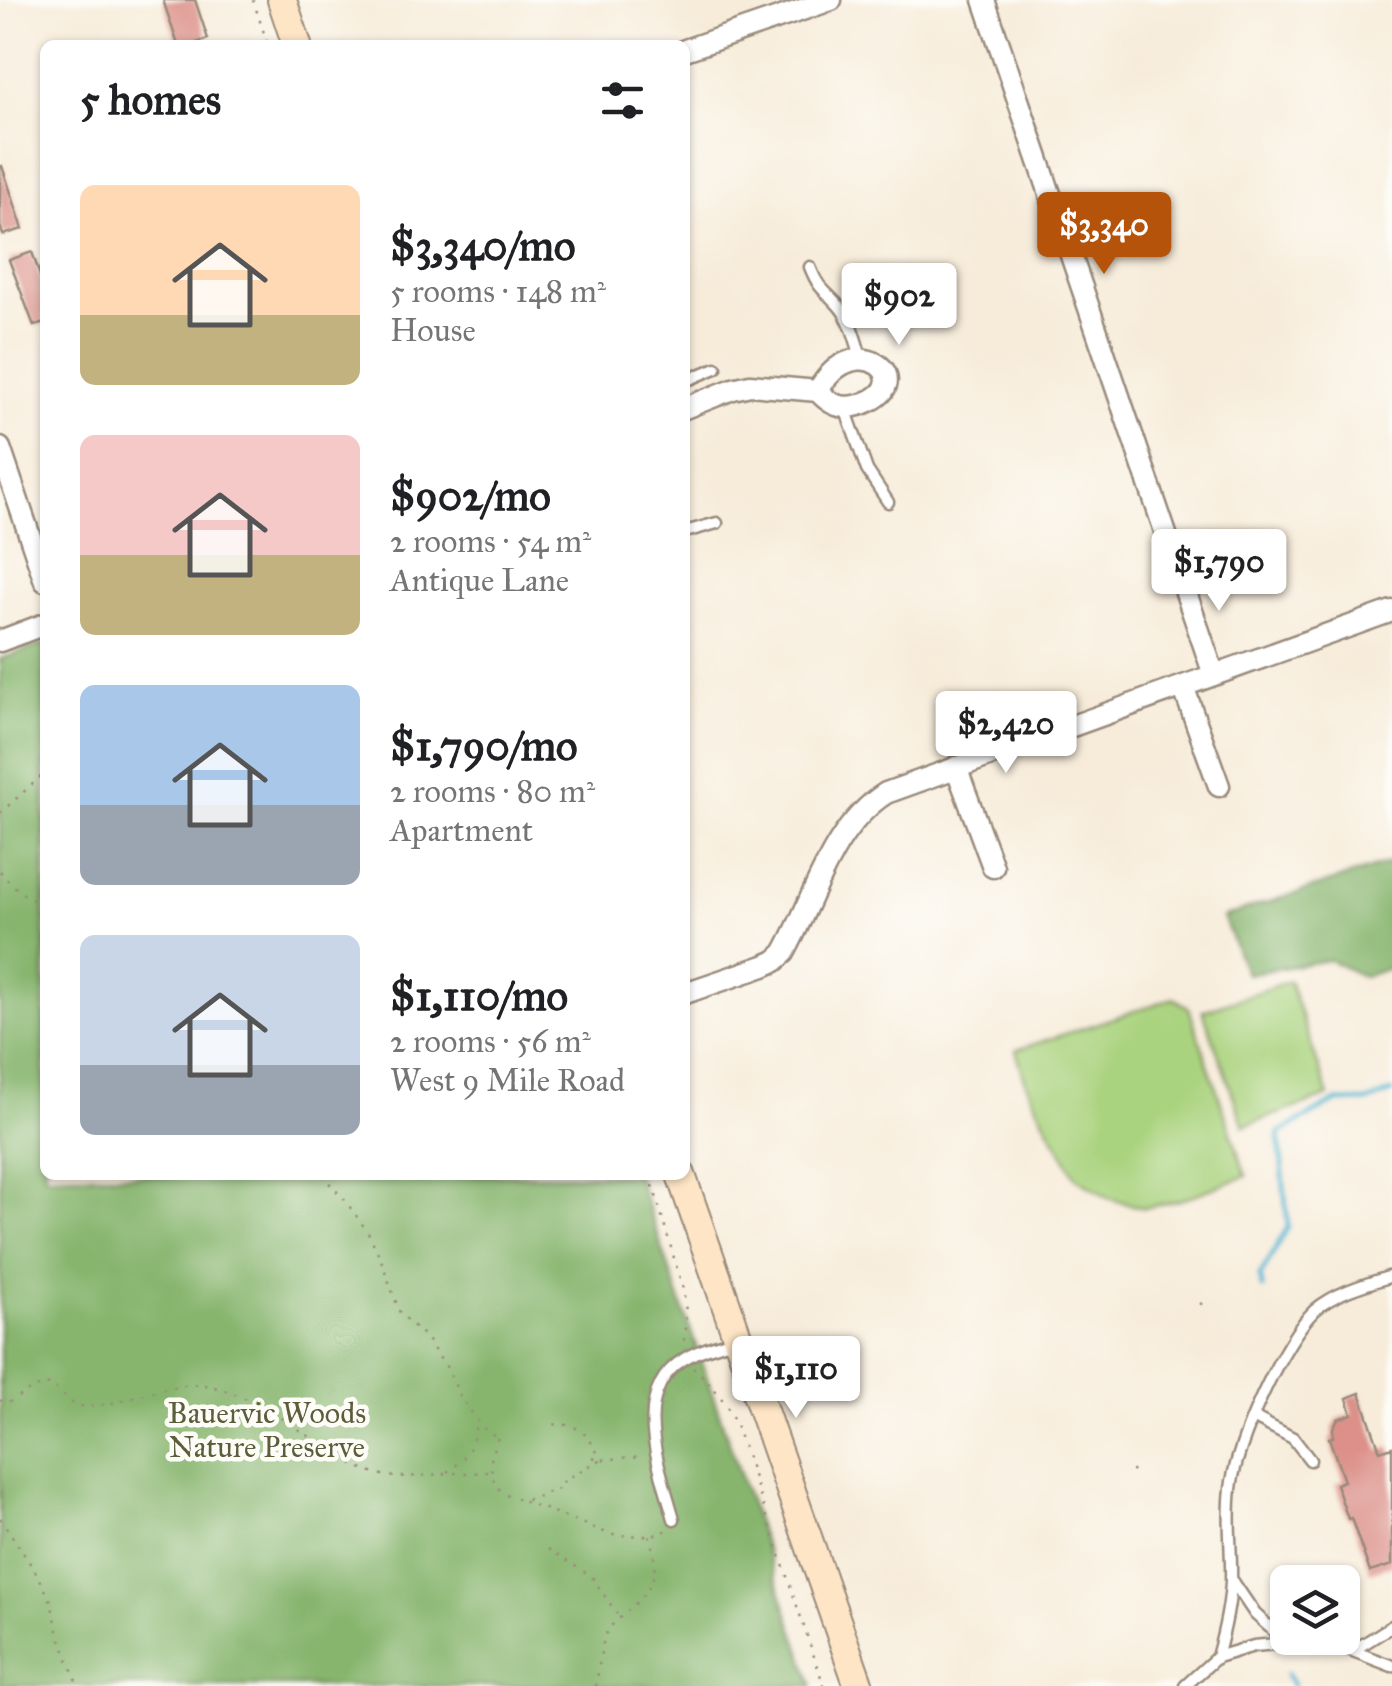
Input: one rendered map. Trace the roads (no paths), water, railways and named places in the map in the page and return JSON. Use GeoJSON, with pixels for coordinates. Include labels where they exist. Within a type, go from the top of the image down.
{"type":"FeatureCollection","features":[{"type":"Feature","properties":{"kind":"main road"},"geometry":{"type":"LineString","coordinates":[[282,0],[295,40]]}},
{"type":"Feature","properties":{"kind":"main road"},"geometry":{"type":"LineString","coordinates":[[683,1180],[859,1686]]}},
{"type":"Feature","properties":{"kind":"street"},"geometry":{"type":"LineString","coordinates":[[690,48],[831,0]]}},
{"type":"Feature","properties":{"kind":"street"},"geometry":{"type":"LineString","coordinates":[[984,0],[1214,675]]}},
{"type":"Feature","properties":{"kind":"street"},"geometry":{"type":"LineString","coordinates":[[690,406],[750,386],[783,386],[818,392],[826,401],[845,408],[877,398],[885,390],[887,376],[874,360],[862,360],[833,370],[818,392]]}},
{"type":"Feature","properties":{"kind":"street"},"geometry":{"type":"LineString","coordinates":[[0,448],[40,566]]}},
{"type":"Feature","properties":{"kind":"street"},"geometry":{"type":"LineString","coordinates":[[690,991],[775,961],[784,953],[841,837],[860,813],[886,793],[1392,611]]}},
{"type":"Feature","properties":{"kind":"street"},"geometry":{"type":"LineString","coordinates":[[0,640],[40,626]]}},
{"type":"Feature","properties":{"kind":"street"},"geometry":{"type":"LineString","coordinates":[[1183,686],[1219,786]]}},
{"type":"Feature","properties":{"kind":"street"},"geometry":{"type":"LineString","coordinates":[[956,767],[993,867]]}},
{"type":"Feature","properties":{"kind":"lane"},"geometry":{"type":"LineString","coordinates":[[810,267],[820,288],[846,316],[862,360]]}},
{"type":"Feature","properties":{"kind":"lane"},"geometry":{"type":"LineString","coordinates":[[690,378],[716,368]]}},
{"type":"Feature","properties":{"kind":"lane"},"geometry":{"type":"LineString","coordinates":[[845,408],[867,470],[888,502]]}},
{"type":"Feature","properties":{"kind":"lane"},"geometry":{"type":"LineString","coordinates":[[690,530],[717,522]]}},
{"type":"Feature","properties":{"kind":"lane"},"geometry":{"type":"LineString","coordinates":[[1217,1657],[1228,1617],[1232,1580],[1228,1515],[1231,1486],[1253,1416],[1298,1331],[1315,1310],[1343,1293],[1392,1276]]}},
{"type":"Feature","properties":{"kind":"lane"},"geometry":{"type":"LineString","coordinates":[[674,1519],[653,1436],[652,1409],[657,1389],[672,1368],[687,1356],[737,1338]]}},
{"type":"Feature","properties":{"kind":"lane"},"geometry":{"type":"LineString","coordinates":[[1253,1416],[1292,1438],[1310,1460]]}},
{"type":"Feature","properties":{"kind":"lane"},"geometry":{"type":"LineString","coordinates":[[1232,1580],[1255,1614],[1270,1628]]}},
{"type":"Feature","properties":{"kind":"lane"},"geometry":{"type":"LineString","coordinates":[[1360,1646],[1392,1626]]}},
{"type":"Feature","properties":{"kind":"lane"},"geometry":{"type":"LineString","coordinates":[[1184,1686],[1217,1657],[1270,1644]]}},
{"type":"Feature","properties":{"kind":"lane"},"geometry":{"type":"LineString","coordinates":[[1360,1653],[1392,1666]]}},
{"type":"Feature","properties":{"kind":"waterway"},"geometry":{"type":"LineString","coordinates":[[1262,1288],[1260,1276],[1288,1227],[1279,1133],[1335,1102],[1370,1101],[1392,1092]]}},
{"type":"Feature","properties":{"kind":"waterway"},"geometry":{"type":"LineString","coordinates":[[1287,1674],[1293,1686]]}},
{"type":"Feature","properties":{"kind":"park label","name":"Bauervic Woods Nature Preserve"},"geometry":{"type":"Point","coordinates":[267,1430]}}]}
